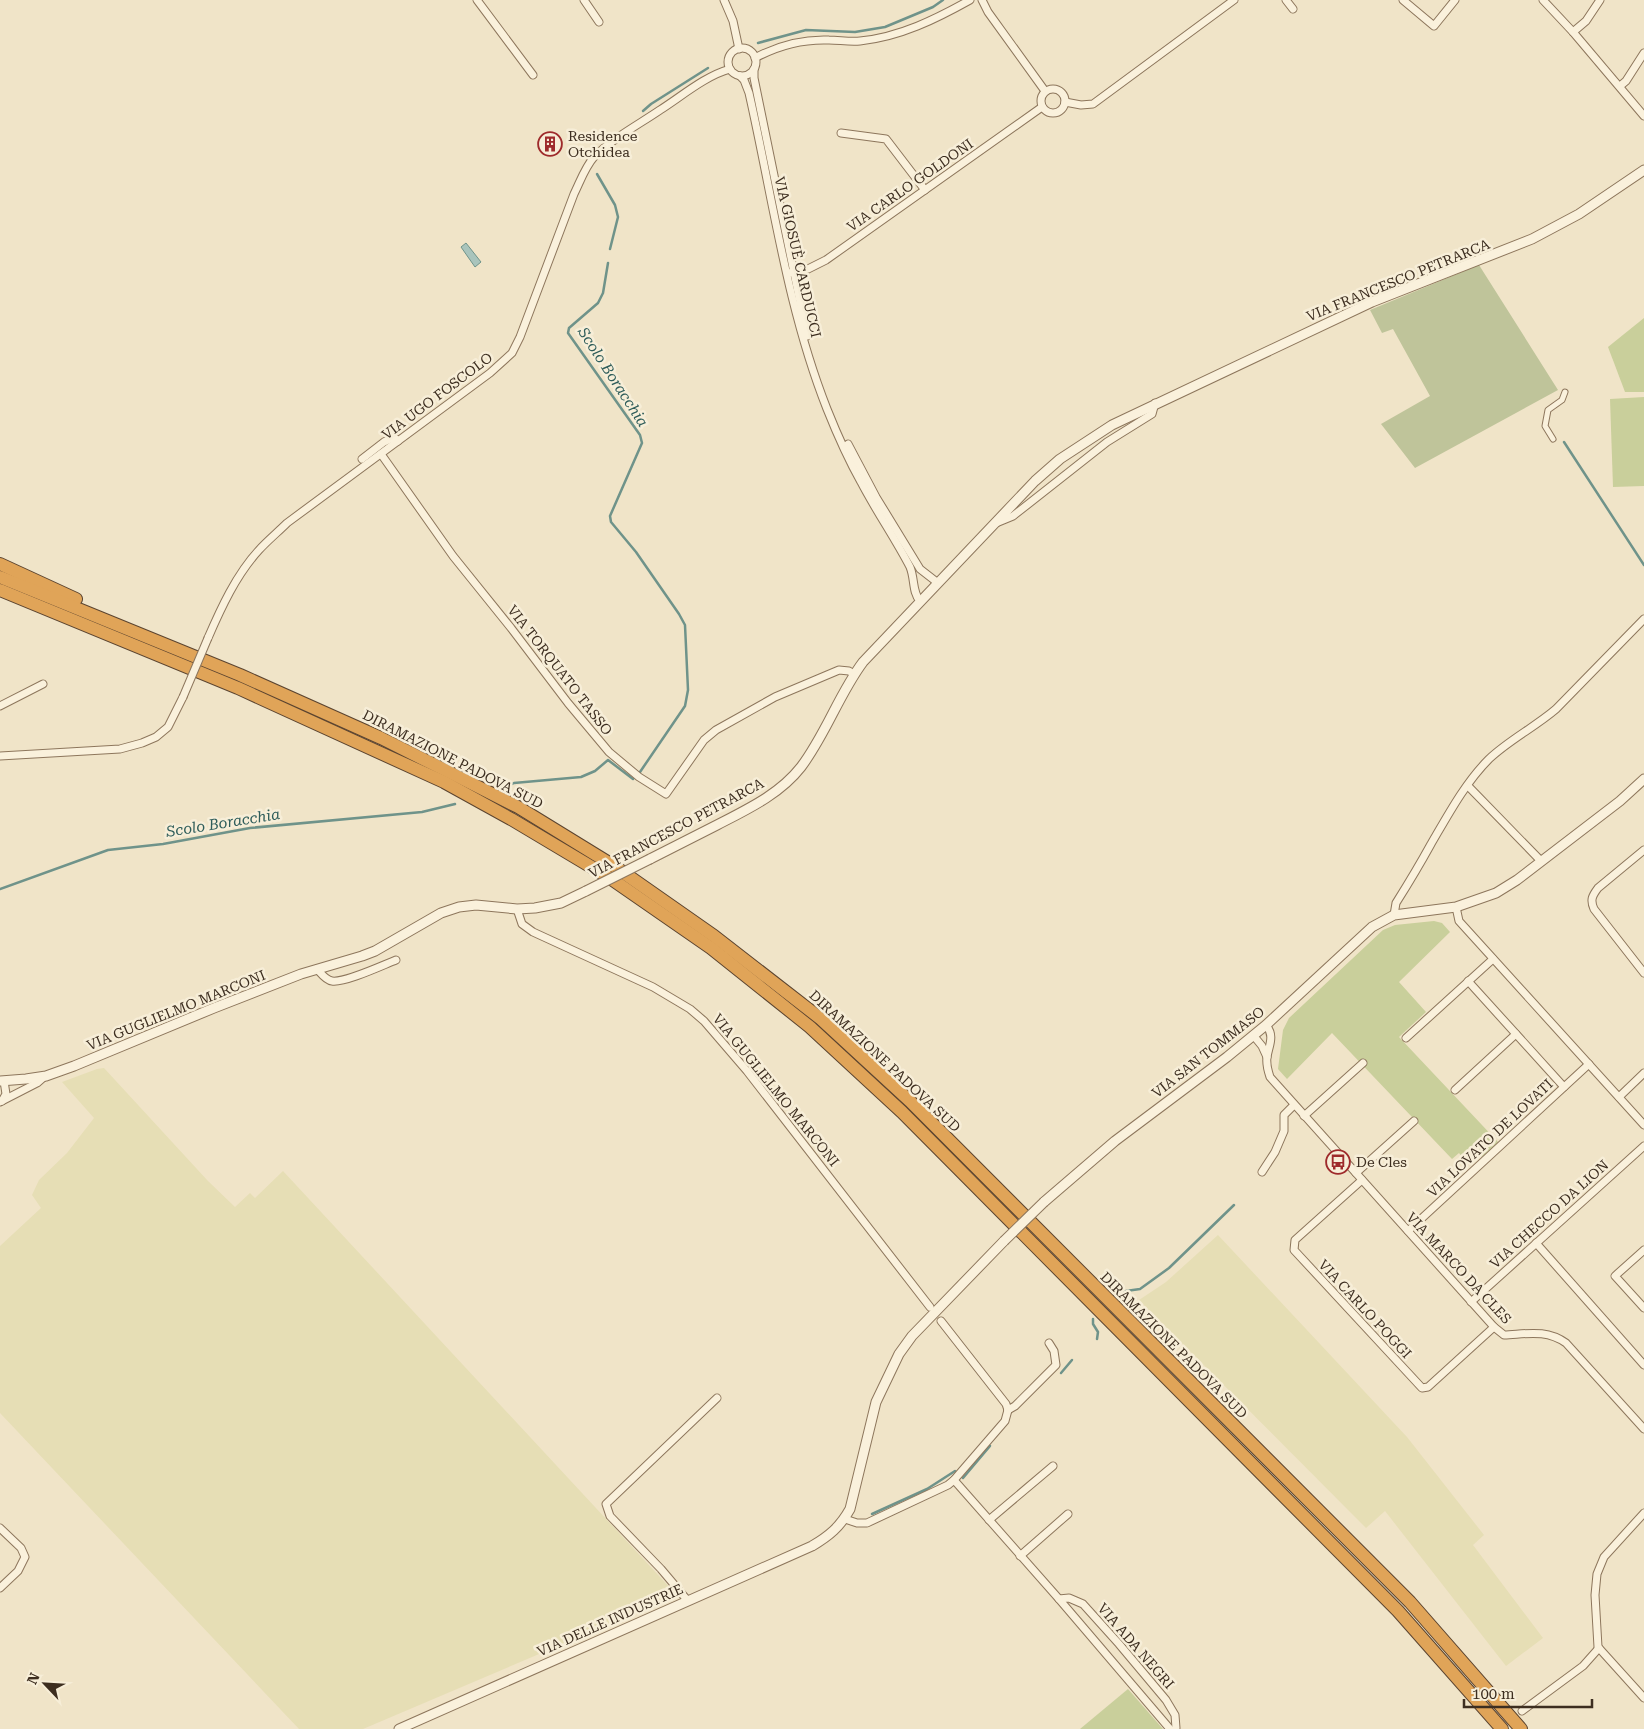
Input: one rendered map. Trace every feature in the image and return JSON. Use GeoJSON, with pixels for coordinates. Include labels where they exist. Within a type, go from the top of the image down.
{"type":"FeatureCollection","features":[{"type":"Feature","properties":{"kind":"highway"},"geometry":{"type":"LineString","coordinates":[[0,564],[79,601],[153,639]]}},
{"type":"Feature","properties":{"kind":"highway","name":"DIRAMAZIONE PADOVA SUD"},"geometry":{"type":"LineString","coordinates":[[0,577],[240,675],[381,738],[518,807],[614,866],[714,936],[821,1019],[910,1101],[1403,1595],[1521,1729]]}},
{"type":"Feature","properties":{"kind":"highway","name":"DIRAMAZIONE PADOVA SUD"},"geometry":{"type":"LineString","coordinates":[[0,590],[238,688],[444,782],[511,819],[610,878],[711,948],[810,1027],[902,1112],[1398,1611],[1502,1729]]}},
{"type":"Feature","properties":{"kind":"street"},"geometry":{"type":"LineString","coordinates":[[477,0],[533,74]]}},
{"type":"Feature","properties":{"kind":"street"},"geometry":{"type":"LineString","coordinates":[[584,0],[599,22]]}},
{"type":"Feature","properties":{"kind":"street"},"geometry":{"type":"LineString","coordinates":[[724,0],[733,21],[739,49]]}},
{"type":"Feature","properties":{"kind":"street"},"geometry":{"type":"LineString","coordinates":[[755,58],[798,42],[828,40],[857,42],[895,35],[942,16],[970,0]]}},
{"type":"Feature","properties":{"kind":"street"},"geometry":{"type":"LineString","coordinates":[[982,0],[988,12],[1045,91]]}},
{"type":"Feature","properties":{"kind":"street"},"geometry":{"type":"LineString","coordinates":[[1065,102],[1081,105],[1093,104],[1234,0]]}},
{"type":"Feature","properties":{"kind":"street"},"geometry":{"type":"LineString","coordinates":[[1286,0],[1293,8]]}},
{"type":"Feature","properties":{"kind":"street"},"geometry":{"type":"LineString","coordinates":[[1403,0],[1434,26],[1455,0]]}},
{"type":"Feature","properties":{"kind":"street"},"geometry":{"type":"LineString","coordinates":[[1543,0],[1573,32],[1644,116]]}},
{"type":"Feature","properties":{"kind":"street"},"geometry":{"type":"LineString","coordinates":[[1573,32],[1586,21],[1600,0]]}},
{"type":"Feature","properties":{"kind":"street"},"geometry":{"type":"LineString","coordinates":[[739,49],[750,52],[755,58],[754,69],[748,74],[740,76],[730,69],[730,57],[732,53],[739,49]]}},
{"type":"Feature","properties":{"kind":"street"},"geometry":{"type":"LineString","coordinates":[[1620,86],[1626,81],[1644,53]]}},
{"type":"Feature","properties":{"kind":"street","name":"VIA UGO FOSCOLO"},"geometry":{"type":"LineString","coordinates":[[0,756],[120,749],[142,744],[156,737],[168,727],[184,697],[217,616],[237,580],[258,551],[287,523],[490,373],[512,353],[520,337],[574,194],[583,174],[593,159],[606,146],[659,111],[715,75],[730,69]]}},
{"type":"Feature","properties":{"kind":"street","name":"VIA GIOSUÈ CARDUCCI"},"geometry":{"type":"LineString","coordinates":[[754,69],[754,78],[790,273],[794,306],[806,348],[827,409],[860,481],[910,567],[914,576],[915,592],[920,601]]}},
{"type":"Feature","properties":{"kind":"street","name":"VIA GIOSUÈ CARDUCCI"},"geometry":{"type":"LineString","coordinates":[[740,76],[744,80],[749,93],[790,273],[807,338],[820,376],[845,438],[876,497],[916,564],[938,583]]}},
{"type":"Feature","properties":{"kind":"street"},"geometry":{"type":"LineString","coordinates":[[1052,88],[1059,90],[1064,95],[1065,102],[1062,108],[1055,112],[1049,112],[1042,107],[1041,98],[1045,91],[1052,88]]}},
{"type":"Feature","properties":{"kind":"street","name":"VIA CARLO GOLDONI"},"geometry":{"type":"LineString","coordinates":[[790,273],[808,269],[826,260],[1042,107]]}},
{"type":"Feature","properties":{"kind":"street"},"geometry":{"type":"LineString","coordinates":[[841,133],[886,139],[926,190]]}},
{"type":"Feature","properties":{"kind":"street","name":"VIA FRANCESCO PETRARCA"},"geometry":{"type":"LineString","coordinates":[[517,909],[561,903],[753,806],[778,790],[790,780],[812,751],[854,674],[873,650],[1036,481],[1060,460],[1112,425],[1372,302],[1532,239],[1579,214],[1644,170]]}},
{"type":"Feature","properties":{"kind":"street"},"geometry":{"type":"LineString","coordinates":[[1553,439],[1545,426],[1548,410],[1562,400],[1566,392]]}},
{"type":"Feature","properties":{"kind":"street","name":"VIA FRANCESCO PETRARCA"},"geometry":{"type":"LineString","coordinates":[[993,524],[1013,516],[1107,442],[1152,414],[1155,403]]}},
{"type":"Feature","properties":{"kind":"street"},"geometry":{"type":"LineString","coordinates":[[362,458],[394,437],[398,441]]}},
{"type":"Feature","properties":{"kind":"street","name":"VIA TORQUATO TASSO"},"geometry":{"type":"LineString","coordinates":[[381,454],[453,556],[568,703],[609,752],[639,777],[666,794],[704,740],[716,730],[775,697],[839,670],[850,671],[854,674]]}},
{"type":"Feature","properties":{"kind":"street"},"geometry":{"type":"LineString","coordinates":[[1644,619],[1556,709],[1489,759],[1447,816],[1396,903],[1394,915],[1456,907],[1496,893],[1517,880],[1620,801],[1644,779]]}},
{"type":"Feature","properties":{"kind":"street"},"geometry":{"type":"LineString","coordinates":[[0,706],[42,684]]}},
{"type":"Feature","properties":{"kind":"street"},"geometry":{"type":"LineString","coordinates":[[1468,786],[1541,861]]}},
{"type":"Feature","properties":{"kind":"street"},"geometry":{"type":"LineString","coordinates":[[1644,850],[1598,888],[1592,895],[1591,903],[1644,973]]}},
{"type":"Feature","properties":{"kind":"street","name":"VIA GUGLIELMO MARCONI"},"geometry":{"type":"LineString","coordinates":[[1,1102],[6,1094],[1,1082],[46,1076],[316,968],[350,960],[375,951],[441,913],[476,905],[517,909],[522,924],[532,932],[653,987],[690,1009],[704,1021],[746,1071],[930,1307]]}},
{"type":"Feature","properties":{"kind":"street"},"geometry":{"type":"LineString","coordinates":[[1456,907],[1459,921],[1644,1125]]}},
{"type":"Feature","properties":{"kind":"street","name":"VIA SAN TOMMASO"},"geometry":{"type":"LineString","coordinates":[[832,1534],[845,1519],[850,1509],[876,1402],[899,1354],[912,1336],[1044,1202],[1115,1141],[1266,1025],[1372,927],[1394,915]]}},
{"type":"Feature","properties":{"kind":"street"},"geometry":{"type":"LineString","coordinates":[[1406,1038],[1493,959]]}},
{"type":"Feature","properties":{"kind":"street"},"geometry":{"type":"LineString","coordinates":[[316,968],[325,978],[335,981],[368,972],[396,960]]}},
{"type":"Feature","properties":{"kind":"street"},"geometry":{"type":"LineString","coordinates":[[1468,981],[1564,1087]]}},
{"type":"Feature","properties":{"kind":"street","name":"VIA MARCO DA CLES"},"geometry":{"type":"LineString","coordinates":[[1266,1025],[1270,1029],[1272,1039],[1267,1057],[1267,1069],[1270,1077],[1494,1327],[1504,1335],[1542,1333],[1557,1336],[1566,1343],[1644,1429]]}},
{"type":"Feature","properties":{"kind":"street"},"geometry":{"type":"LineString","coordinates":[[1455,1090],[1516,1034]]}},
{"type":"Feature","properties":{"kind":"street","name":"VIA MARCO DA CLES"},"geometry":{"type":"LineString","coordinates":[[1253,1035],[1262,1046],[1267,1057]]}},
{"type":"Feature","properties":{"kind":"street"},"geometry":{"type":"LineString","coordinates":[[1304,1116],[1362,1063]]}},
{"type":"Feature","properties":{"kind":"street","name":"VIA LOVATO DE LOVATI"},"geometry":{"type":"LineString","coordinates":[[1408,1231],[1590,1064]]}},
{"type":"Feature","properties":{"kind":"street"},"geometry":{"type":"LineString","coordinates":[[1619,1097],[1644,1073]]}},
{"type":"Feature","properties":{"kind":"street","name":"VIA GUGLIELMO MARCONI"},"geometry":{"type":"LineString","coordinates":[[1,1102],[37,1083],[46,1076]]}},
{"type":"Feature","properties":{"kind":"street"},"geometry":{"type":"LineString","coordinates":[[1262,1172],[1275,1152],[1284,1131],[1284,1115],[1294,1105]]}},
{"type":"Feature","properties":{"kind":"street"},"geometry":{"type":"LineString","coordinates":[[1356,1173],[1414,1121]]}},
{"type":"Feature","properties":{"kind":"street","name":"VIA CHECCO DA LION"},"geometry":{"type":"LineString","coordinates":[[1471,1302],[1644,1146]]}},
{"type":"Feature","properties":{"kind":"street","name":"VIA CARLO POGGI"},"geometry":{"type":"LineString","coordinates":[[1362,1180],[1295,1240],[1294,1250],[1422,1388],[1428,1387],[1494,1327]]}},
{"type":"Feature","properties":{"kind":"street"},"geometry":{"type":"LineString","coordinates":[[1536,1243],[1644,1365]]}},
{"type":"Feature","properties":{"kind":"street"},"geometry":{"type":"LineString","coordinates":[[1644,1250],[1615,1276],[1644,1308]]}},
{"type":"Feature","properties":{"kind":"street"},"geometry":{"type":"LineString","coordinates":[[845,1519],[857,1524],[867,1523],[948,1485],[1006,1421],[1008,1410],[1006,1404],[940,1320]]}},
{"type":"Feature","properties":{"kind":"street"},"geometry":{"type":"LineString","coordinates":[[1008,1410],[1015,1406],[1056,1365],[1054,1351],[1049,1343]]}},
{"type":"Feature","properties":{"kind":"street"},"geometry":{"type":"LineString","coordinates":[[688,1601],[661,1569],[610,1516],[606,1504],[717,1398]]}},
{"type":"Feature","properties":{"kind":"street"},"geometry":{"type":"LineString","coordinates":[[989,1520],[1053,1466]]}},
{"type":"Feature","properties":{"kind":"street","name":"VIA ADA NEGRI"},"geometry":{"type":"LineString","coordinates":[[954,1480],[1060,1599],[1170,1729]]}},
{"type":"Feature","properties":{"kind":"street"},"geometry":{"type":"LineString","coordinates":[[1644,1513],[1604,1557],[1597,1574],[1595,1596],[1598,1648],[1644,1698]]}},
{"type":"Feature","properties":{"kind":"street"},"geometry":{"type":"LineString","coordinates":[[1020,1556],[1068,1514]]}},
{"type":"Feature","properties":{"kind":"street"},"geometry":{"type":"LineString","coordinates":[[0,1528],[21,1548],[25,1557],[18,1571],[0,1588]]}},
{"type":"Feature","properties":{"kind":"street","name":"VIA DELLE INDUSTRIE"},"geometry":{"type":"LineString","coordinates":[[399,1729],[812,1546],[832,1534]]}},
{"type":"Feature","properties":{"kind":"street","name":"VIA ADA NEGRI"},"geometry":{"type":"LineString","coordinates":[[1060,1599],[1070,1598],[1083,1604],[1119,1644],[1166,1700],[1176,1715],[1175,1729]]}},
{"type":"Feature","properties":{"kind":"street"},"geometry":{"type":"LineString","coordinates":[[1522,1711],[1583,1666],[1598,1648]]}},
{"type":"Feature","properties":{"kind":"shaded area"},"geometry":{"type":"Polygon","coordinates":[[[104,1068],[208,1181],[235,1207],[250,1193],[255,1198],[283,1171],[673,1591],[673,1597],[363,1729],[299,1729],[0,1413],[0,1246],[41,1208],[32,1195],[39,1180],[67,1153],[94,1118],[62,1082],[104,1068]]]}},
{"type":"Feature","properties":{"kind":"shaded area"},"geometry":{"type":"Polygon","coordinates":[[[1218,1235],[1407,1437],[1484,1535],[1473,1545],[1543,1638],[1506,1666],[1385,1511],[1366,1528],[1139,1300],[1166,1282],[1218,1235]]]}},
{"type":"Feature","properties":{"kind":"green space"},"geometry":{"type":"Polygon","coordinates":[[[1479,265],[1558,390],[1415,468],[1381,424],[1430,396],[1393,329],[1382,333],[1370,310],[1479,265]]]}},
{"type":"Feature","properties":{"kind":"green space"},"geometry":{"type":"Polygon","coordinates":[[[1644,318],[1644,392],[1625,392],[1608,347],[1644,318]]]}},
{"type":"Feature","properties":{"kind":"green space"},"geometry":{"type":"Polygon","coordinates":[[[1644,397],[1644,486],[1613,487],[1610,399],[1644,397]]]}},
{"type":"Feature","properties":{"kind":"green space"},"geometry":{"type":"Polygon","coordinates":[[[1434,921],[1442,923],[1450,932],[1399,982],[1426,1012],[1399,1037],[1498,1142],[1482,1157],[1476,1151],[1465,1161],[1459,1153],[1452,1159],[1332,1033],[1287,1079],[1278,1069],[1283,1030],[1289,1018],[1383,930],[1395,925],[1434,921]]]}},
{"type":"Feature","properties":{"kind":"green space"},"geometry":{"type":"Polygon","coordinates":[[[1128,1689],[1163,1729],[1080,1729],[1128,1689]]]}},
{"type":"Feature","properties":{"kind":"water"},"geometry":{"type":"Polygon","coordinates":[[[466,243],[481,262],[475,267],[461,247],[466,243]]]}},
{"type":"Feature","properties":{"kind":"waterway","name":"Scolo Boracchia"},"geometry":{"type":"LineString","coordinates":[[758,43],[806,30],[855,32],[885,27],[933,7],[943,0]]}},
{"type":"Feature","properties":{"kind":"waterway","name":"Scolo Boracchia"},"geometry":{"type":"LineString","coordinates":[[643,111],[708,68]]}},
{"type":"Feature","properties":{"kind":"waterway","name":"Scolo Boracchia"},"geometry":{"type":"LineString","coordinates":[[597,174],[615,205],[618,217],[610,249]]}},
{"type":"Feature","properties":{"kind":"waterway","name":"Scolo Boracchia"},"geometry":{"type":"LineString","coordinates":[[608,263],[603,293],[598,303],[569,328],[568,333],[640,435],[642,443],[610,516],[611,522],[636,552],[685,625],[688,690],[685,706],[640,772]]}},
{"type":"Feature","properties":{"kind":"waterway"},"geometry":{"type":"LineString","coordinates":[[1564,442],[1644,565]]}},
{"type":"Feature","properties":{"kind":"waterway","name":"Scolo Boracchia"},"geometry":{"type":"LineString","coordinates":[[506,787],[514,783],[581,777],[595,771],[608,760],[633,779]]}},
{"type":"Feature","properties":{"kind":"waterway","name":"Scolo Boracchia"},"geometry":{"type":"LineString","coordinates":[[0,889],[108,850],[163,844],[250,828],[422,812],[455,804]]}},
{"type":"Feature","properties":{"kind":"waterway"},"geometry":{"type":"LineString","coordinates":[[1118,1296],[1126,1291],[1140,1289],[1169,1268],[1234,1205]]}},
{"type":"Feature","properties":{"kind":"waterway"},"geometry":{"type":"LineString","coordinates":[[1093,1319],[1093,1324],[1098,1332],[1097,1339]]}},
{"type":"Feature","properties":{"kind":"waterway"},"geometry":{"type":"LineString","coordinates":[[1061,1373],[1072,1360]]}},
{"type":"Feature","properties":{"kind":"waterway"},"geometry":{"type":"LineString","coordinates":[[963,1478],[990,1446]]}},
{"type":"Feature","properties":{"kind":"waterway"},"geometry":{"type":"LineString","coordinates":[[872,1514],[927,1489],[955,1471]]}},
{"type":"Feature","properties":{"kind":"place","name":"Residence Otchidea"},"geometry":{"type":"Point","coordinates":[550,144]}},
{"type":"Feature","properties":{"kind":"place","name":"De Cles"},"geometry":{"type":"Point","coordinates":[1338,1162]}}]}
